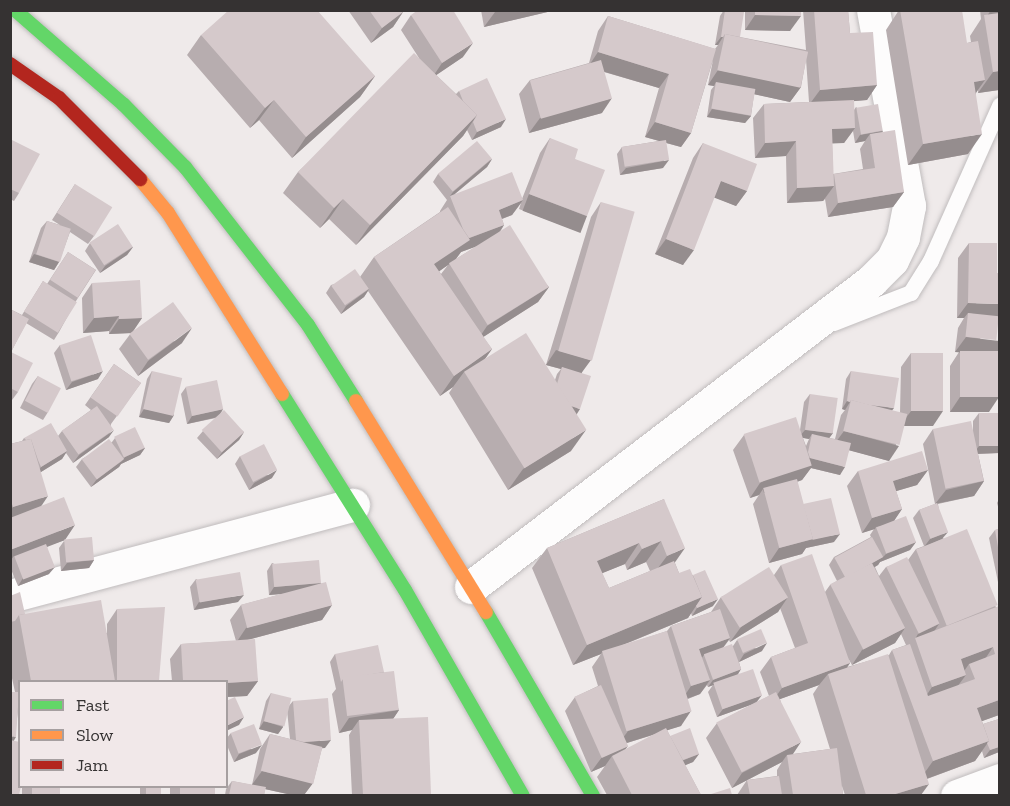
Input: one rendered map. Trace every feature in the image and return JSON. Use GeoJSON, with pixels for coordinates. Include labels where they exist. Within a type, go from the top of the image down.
{"type":"FeatureCollection","features":[{"type":"Feature","properties":{"kind":"street"},"geometry":{"type":"LineString","coordinates":[[15,10],[116,98],[185,167],[308,325],[471,587],[593,795]]}},
{"type":"Feature","properties":{"kind":"street"},"geometry":{"type":"LineString","coordinates":[[471,587],[871,281],[892,260],[903,237],[909,206],[873,10]]}},
{"type":"Feature","properties":{"kind":"street"},"geometry":{"type":"LineString","coordinates":[[10,64],[58,98],[123,158],[168,213],[353,505],[523,795]]}},
{"type":"Feature","properties":{"kind":"street"},"geometry":{"type":"LineString","coordinates":[[10,596],[353,505]]}},
{"type":"Feature","properties":{"kind":"street"},"geometry":{"type":"LineString","coordinates":[[957,795],[999,780]]}},
{"type":"Feature","properties":{"kind":"lane"},"geometry":{"type":"LineString","coordinates":[[797,338],[911,293],[931,261],[999,106]]}},
{"type":"Feature","properties":{"kind":"building"},"geometry":{"type":"Polygon","coordinates":[[[229,10],[317,10],[375,76],[306,137],[274,100],[265,108],[201,35],[229,10]]]}},
{"type":"Feature","properties":{"kind":"building"},"geometry":{"type":"Polygon","coordinates":[[[369,10],[402,10],[403,12],[382,28],[369,10]]]}},
{"type":"Feature","properties":{"kind":"building"},"geometry":{"type":"Polygon","coordinates":[[[418,10],[453,10],[473,43],[442,63],[411,15],[418,10]]]}},
{"type":"Feature","properties":{"kind":"building"},"geometry":{"type":"Polygon","coordinates":[[[725,10],[744,12],[740,37],[725,34],[721,37],[725,10]]]}},
{"type":"Feature","properties":{"kind":"building"},"geometry":{"type":"Polygon","coordinates":[[[755,10],[801,10],[801,16],[755,15],[755,10]]]}},
{"type":"Feature","properties":{"kind":"building"},"geometry":{"type":"Polygon","coordinates":[[[814,10],[848,10],[850,33],[873,32],[877,85],[820,90],[814,10]]]}},
{"type":"Feature","properties":{"kind":"building"},"geometry":{"type":"Polygon","coordinates":[[[900,10],[962,10],[967,43],[978,41],[985,80],[974,82],[982,134],[923,144],[900,10]]]}},
{"type":"Feature","properties":{"kind":"building"},"geometry":{"type":"Polygon","coordinates":[[[999,13],[999,71],[993,72],[984,15],[999,13]]]}},
{"type":"Feature","properties":{"kind":"building"},"geometry":{"type":"Polygon","coordinates":[[[608,16],[716,49],[691,133],[655,122],[669,74],[598,52],[608,16]]]}},
{"type":"Feature","properties":{"kind":"building"},"geometry":{"type":"Polygon","coordinates":[[[725,34],[808,52],[800,88],[717,70],[725,34]]]}},
{"type":"Feature","properties":{"kind":"building"},"geometry":{"type":"Polygon","coordinates":[[[414,53],[477,115],[370,225],[343,199],[334,208],[298,172],[414,53]]]}},
{"type":"Feature","properties":{"kind":"building"},"geometry":{"type":"Polygon","coordinates":[[[601,60],[612,98],[541,119],[530,80],[601,60]]]}},
{"type":"Feature","properties":{"kind":"building"},"geometry":{"type":"Polygon","coordinates":[[[487,78],[506,119],[477,132],[473,122],[477,115],[463,101],[459,91],[487,78]]]}},
{"type":"Feature","properties":{"kind":"building"},"geometry":{"type":"Polygon","coordinates":[[[716,82],[755,89],[751,116],[711,109],[716,82]]]}},
{"type":"Feature","properties":{"kind":"building"},"geometry":{"type":"Polygon","coordinates":[[[854,100],[855,128],[832,129],[834,186],[797,188],[796,141],[765,143],[764,104],[854,100]]]}},
{"type":"Feature","properties":{"kind":"building"},"geometry":{"type":"Polygon","coordinates":[[[878,104],[883,131],[861,134],[856,108],[878,104]]]}},
{"type":"Feature","properties":{"kind":"building"},"geometry":{"type":"Polygon","coordinates":[[[895,130],[904,192],[838,203],[834,174],[875,168],[870,134],[895,130]]]}},
{"type":"Feature","properties":{"kind":"building"},"geometry":{"type":"Polygon","coordinates":[[[550,138],[578,149],[575,159],[605,170],[587,216],[529,194],[550,138]]]}},
{"type":"Feature","properties":{"kind":"building"},"geometry":{"type":"Polygon","coordinates":[[[10,139],[40,154],[19,193],[10,189],[10,139]]]}},
{"type":"Feature","properties":{"kind":"building"},"geometry":{"type":"Polygon","coordinates":[[[666,140],[669,160],[625,167],[622,147],[666,140]]]}},
{"type":"Feature","properties":{"kind":"building"},"geometry":{"type":"Polygon","coordinates":[[[477,141],[492,159],[453,191],[438,174],[477,141]]]}},
{"type":"Feature","properties":{"kind":"building"},"geometry":{"type":"Polygon","coordinates":[[[703,143],[757,164],[747,191],[721,181],[694,250],[666,239],[703,143]]]}},
{"type":"Feature","properties":{"kind":"building"},"geometry":{"type":"Polygon","coordinates":[[[512,172],[523,200],[499,210],[504,225],[469,238],[450,196],[512,172]]]}},
{"type":"Feature","properties":{"kind":"building"},"geometry":{"type":"Polygon","coordinates":[[[75,184],[112,207],[94,236],[57,213],[75,184]]]}},
{"type":"Feature","properties":{"kind":"building"},"geometry":{"type":"Polygon","coordinates":[[[601,202],[635,212],[592,361],[558,351],[601,202]]]}},
{"type":"Feature","properties":{"kind":"building"},"geometry":{"type":"Polygon","coordinates":[[[448,207],[470,240],[434,264],[492,349],[454,376],[374,257],[448,207]]]}},
{"type":"Feature","properties":{"kind":"building"},"geometry":{"type":"Polygon","coordinates":[[[47,221],[71,229],[60,262],[36,254],[47,221]]]}},
{"type":"Feature","properties":{"kind":"building"},"geometry":{"type":"Polygon","coordinates":[[[118,224],[133,247],[104,265],[89,243],[118,224]]]}},
{"type":"Feature","properties":{"kind":"building"},"geometry":{"type":"Polygon","coordinates":[[[510,225],[549,287],[488,325],[449,263],[510,225]]]}},
{"type":"Feature","properties":{"kind":"building"},"geometry":{"type":"Polygon","coordinates":[[[969,243],[997,243],[999,304],[968,303],[969,243]]]}},
{"type":"Feature","properties":{"kind":"building"},"geometry":{"type":"Polygon","coordinates":[[[68,252],[96,270],[78,298],[50,280],[68,252]]]}},
{"type":"Feature","properties":{"kind":"building"},"geometry":{"type":"Polygon","coordinates":[[[355,269],[369,289],[345,305],[331,286],[355,269]]]}},
{"type":"Feature","properties":{"kind":"building"},"geometry":{"type":"Polygon","coordinates":[[[140,280],[142,318],[119,319],[119,316],[94,318],[92,283],[140,280]]]}},
{"type":"Feature","properties":{"kind":"building"},"geometry":{"type":"Polygon","coordinates":[[[43,281],[77,302],[58,333],[24,312],[43,281]]]}},
{"type":"Feature","properties":{"kind":"building"},"geometry":{"type":"Polygon","coordinates":[[[173,302],[192,328],[148,360],[129,334],[173,302]]]}},
{"type":"Feature","properties":{"kind":"building"},"geometry":{"type":"Polygon","coordinates":[[[10,309],[29,319],[11,352],[33,363],[18,392],[10,388],[10,309]]]}},
{"type":"Feature","properties":{"kind":"building"},"geometry":{"type":"Polygon","coordinates":[[[968,313],[999,316],[996,340],[965,337],[968,313]]]}},
{"type":"Feature","properties":{"kind":"building"},"geometry":{"type":"Polygon","coordinates":[[[526,333],[586,430],[525,468],[464,372],[526,333]]]}},
{"type":"Feature","properties":{"kind":"building"},"geometry":{"type":"Polygon","coordinates":[[[91,335],[103,371],[71,381],[60,345],[91,335]]]}},
{"type":"Feature","properties":{"kind":"building"},"geometry":{"type":"Polygon","coordinates":[[[960,351],[999,351],[999,397],[960,397],[960,351]]]}},
{"type":"Feature","properties":{"kind":"building"},"geometry":{"type":"Polygon","coordinates":[[[911,353],[943,353],[943,411],[911,411],[911,353]]]}},
{"type":"Feature","properties":{"kind":"building"},"geometry":{"type":"Polygon","coordinates":[[[114,364],[141,383],[118,417],[90,398],[114,364]]]}},
{"type":"Feature","properties":{"kind":"building"},"geometry":{"type":"Polygon","coordinates":[[[562,367],[591,376],[580,409],[571,406],[557,384],[562,367]]]}},
{"type":"Feature","properties":{"kind":"building"},"geometry":{"type":"Polygon","coordinates":[[[152,371],[182,378],[173,416],[143,409],[152,371]]]}},
{"type":"Feature","properties":{"kind":"building"},"geometry":{"type":"Polygon","coordinates":[[[851,371],[899,378],[894,408],[847,401],[851,371]]]}},
{"type":"Feature","properties":{"kind":"building"},"geometry":{"type":"Polygon","coordinates":[[[38,376],[61,388],[48,413],[25,401],[38,376]]]}},
{"type":"Feature","properties":{"kind":"building"},"geometry":{"type":"Polygon","coordinates":[[[217,380],[223,409],[192,416],[186,387],[217,380]]]}},
{"type":"Feature","properties":{"kind":"building"},"geometry":{"type":"Polygon","coordinates":[[[810,394],[838,398],[833,434],[805,430],[810,394]]]}},
{"type":"Feature","properties":{"kind":"building"},"geometry":{"type":"Polygon","coordinates":[[[851,400],[907,414],[900,445],[843,431],[851,400]]]}},
{"type":"Feature","properties":{"kind":"building"},"geometry":{"type":"Polygon","coordinates":[[[97,406],[114,430],[78,454],[62,431],[97,406]]]}},
{"type":"Feature","properties":{"kind":"building"},"geometry":{"type":"Polygon","coordinates":[[[224,410],[244,432],[222,452],[202,430],[224,410]]]}},
{"type":"Feature","properties":{"kind":"building"},"geometry":{"type":"Polygon","coordinates":[[[979,413],[999,413],[999,446],[979,446],[979,413]]]}},
{"type":"Feature","properties":{"kind":"building"},"geometry":{"type":"Polygon","coordinates":[[[796,417],[812,466],[759,482],[744,434],[796,417]]]}},
{"type":"Feature","properties":{"kind":"building"},"geometry":{"type":"Polygon","coordinates":[[[971,421],[984,481],[946,489],[933,429],[971,421]]]}},
{"type":"Feature","properties":{"kind":"building"},"geometry":{"type":"Polygon","coordinates":[[[51,423],[67,451],[41,467],[31,439],[24,438],[51,423]]]}},
{"type":"Feature","properties":{"kind":"building"},"geometry":{"type":"Polygon","coordinates":[[[135,427],[145,448],[124,458],[114,437],[135,427]]]}},
{"type":"Feature","properties":{"kind":"building"},"geometry":{"type":"Polygon","coordinates":[[[812,434],[851,443],[845,467],[810,458],[808,452],[812,434]]]}},
{"type":"Feature","properties":{"kind":"building"},"geometry":{"type":"Polygon","coordinates":[[[31,439],[48,496],[13,507],[10,498],[10,444],[31,439]]]}},
{"type":"Feature","properties":{"kind":"building"},"geometry":{"type":"Polygon","coordinates":[[[109,439],[124,459],[97,479],[82,459],[109,439]]]}},
{"type":"Feature","properties":{"kind":"building"},"geometry":{"type":"Polygon","coordinates":[[[264,444],[277,470],[253,482],[240,456],[264,444]]]}},
{"type":"Feature","properties":{"kind":"building"},"geometry":{"type":"Polygon","coordinates":[[[922,451],[928,470],[893,481],[902,509],[872,518],[858,471],[922,451]]]}},
{"type":"Feature","properties":{"kind":"building"},"geometry":{"type":"Polygon","coordinates":[[[797,479],[813,539],[779,548],[763,488],[797,479]]]}},
{"type":"Feature","properties":{"kind":"building"},"geometry":{"type":"Polygon","coordinates":[[[64,497],[75,525],[10,550],[10,518],[64,497]]]}},
{"type":"Feature","properties":{"kind":"building"},"geometry":{"type":"Polygon","coordinates":[[[831,498],[840,534],[812,540],[803,504],[831,498]]]}},
{"type":"Feature","properties":{"kind":"building"},"geometry":{"type":"Polygon","coordinates":[[[664,499],[685,548],[667,556],[661,541],[642,549],[639,543],[597,561],[609,588],[674,561],[679,573],[690,569],[702,597],[587,645],[547,548],[664,499]]]}},
{"type":"Feature","properties":{"kind":"building"},"geometry":{"type":"Polygon","coordinates":[[[937,503],[948,532],[930,539],[919,510],[937,503]]]}},
{"type":"Feature","properties":{"kind":"building"},"geometry":{"type":"Polygon","coordinates":[[[906,516],[916,542],[886,554],[876,527],[906,516]]]}},
{"type":"Feature","properties":{"kind":"building"},"geometry":{"type":"Polygon","coordinates":[[[967,529],[998,605],[947,626],[916,550],[967,529]]]}},
{"type":"Feature","properties":{"kind":"building"},"geometry":{"type":"Polygon","coordinates":[[[999,529],[999,553],[995,530],[999,529]]]}},
{"type":"Feature","properties":{"kind":"building"},"geometry":{"type":"Polygon","coordinates":[[[92,537],[94,560],[66,562],[64,539],[92,537]]]}},
{"type":"Feature","properties":{"kind":"building"},"geometry":{"type":"Polygon","coordinates":[[[872,537],[883,557],[846,578],[834,558],[872,537]]]}},
{"type":"Feature","properties":{"kind":"building"},"geometry":{"type":"Polygon","coordinates":[[[46,544],[55,567],[23,580],[14,556],[46,544]]]}},
{"type":"Feature","properties":{"kind":"building"},"geometry":{"type":"Polygon","coordinates":[[[812,554],[850,663],[782,688],[771,657],[808,643],[781,565],[812,554]]]}},
{"type":"Feature","properties":{"kind":"building"},"geometry":{"type":"Polygon","coordinates":[[[907,557],[939,624],[919,634],[886,567],[907,557]]]}},
{"type":"Feature","properties":{"kind":"building"},"geometry":{"type":"Polygon","coordinates":[[[319,560],[321,583],[274,587],[272,564],[319,560]]]}},
{"type":"Feature","properties":{"kind":"building"},"geometry":{"type":"Polygon","coordinates":[[[872,563],[905,628],[863,649],[830,584],[872,563]]]}},
{"type":"Feature","properties":{"kind":"building"},"geometry":{"type":"Polygon","coordinates":[[[769,567],[788,598],[740,628],[721,597],[769,567]]]}},
{"type":"Feature","properties":{"kind":"building"},"geometry":{"type":"Polygon","coordinates":[[[705,570],[718,599],[697,608],[702,597],[693,575],[705,570]]]}},
{"type":"Feature","properties":{"kind":"building"},"geometry":{"type":"Polygon","coordinates":[[[240,572],[244,595],[200,602],[196,580],[240,572]]]}},
{"type":"Feature","properties":{"kind":"building"},"geometry":{"type":"Polygon","coordinates":[[[326,582],[332,605],[247,628],[241,605],[326,582]]]}},
{"type":"Feature","properties":{"kind":"building"},"geometry":{"type":"Polygon","coordinates":[[[20,592],[25,614],[19,615],[15,621],[10,622],[10,596],[20,592]]]}},
{"type":"Feature","properties":{"kind":"building"},"geometry":{"type":"Polygon","coordinates":[[[101,600],[115,680],[31,680],[19,615],[101,600]]]}},
{"type":"Feature","properties":{"kind":"building"},"geometry":{"type":"Polygon","coordinates":[[[999,606],[999,700],[977,708],[989,741],[933,761],[892,650],[910,644],[928,696],[975,679],[969,664],[995,654],[993,647],[961,659],[966,675],[932,687],[915,638],[999,606]]]}},
{"type":"Feature","properties":{"kind":"building"},"geometry":{"type":"Polygon","coordinates":[[[165,607],[159,680],[117,680],[117,609],[165,607]]]}},
{"type":"Feature","properties":{"kind":"building"},"geometry":{"type":"Polygon","coordinates":[[[720,609],[730,638],[699,649],[710,680],[691,686],[671,626],[720,609]]]}},
{"type":"Feature","properties":{"kind":"building"},"geometry":{"type":"Polygon","coordinates":[[[761,629],[767,643],[743,653],[737,639],[761,629]]]}},
{"type":"Feature","properties":{"kind":"building"},"geometry":{"type":"Polygon","coordinates":[[[667,631],[692,711],[627,731],[602,651],[667,631]]]}},
{"type":"Feature","properties":{"kind":"building"},"geometry":{"type":"Polygon","coordinates":[[[255,639],[258,681],[228,683],[228,680],[183,680],[181,644],[255,639]]]}},
{"type":"Feature","properties":{"kind":"building"},"geometry":{"type":"Polygon","coordinates":[[[732,644],[741,669],[713,680],[704,654],[732,644]]]}},
{"type":"Feature","properties":{"kind":"building"},"geometry":{"type":"Polygon","coordinates":[[[378,645],[384,672],[343,679],[341,682],[335,654],[378,645]]]}},
{"type":"Feature","properties":{"kind":"building"},"geometry":{"type":"Polygon","coordinates":[[[888,654],[929,784],[892,795],[866,795],[828,674],[888,654]]]}},
{"type":"Feature","properties":{"kind":"building"},"geometry":{"type":"Polygon","coordinates":[[[753,669],[762,695],[722,709],[713,683],[753,669]]]}},
{"type":"Feature","properties":{"kind":"building"},"geometry":{"type":"Polygon","coordinates":[[[394,671],[399,710],[347,716],[342,677],[394,671]]]}},
{"type":"Feature","properties":{"kind":"building"},"geometry":{"type":"Polygon","coordinates":[[[601,685],[628,746],[602,758],[575,697],[601,685]]]}},
{"type":"Feature","properties":{"kind":"building"},"geometry":{"type":"Polygon","coordinates":[[[10,692],[18,692],[16,737],[10,736],[10,692]]]}},
{"type":"Feature","properties":{"kind":"building"},"geometry":{"type":"Polygon","coordinates":[[[776,692],[801,742],[742,772],[716,722],[776,692]]]}},
{"type":"Feature","properties":{"kind":"building"},"geometry":{"type":"Polygon","coordinates":[[[271,693],[291,698],[284,726],[264,721],[271,693]]]}},
{"type":"Feature","properties":{"kind":"building"},"geometry":{"type":"Polygon","coordinates":[[[235,697],[244,717],[228,725],[228,700],[235,697]]]}},
{"type":"Feature","properties":{"kind":"building"},"geometry":{"type":"Polygon","coordinates":[[[328,698],[331,740],[304,742],[296,740],[293,701],[328,698]]]}},
{"type":"Feature","properties":{"kind":"building"},"geometry":{"type":"Polygon","coordinates":[[[428,717],[431,794],[363,795],[359,720],[428,717]]]}},
{"type":"Feature","properties":{"kind":"building"},"geometry":{"type":"Polygon","coordinates":[[[999,719],[999,747],[990,750],[983,724],[999,719]]]}},
{"type":"Feature","properties":{"kind":"building"},"geometry":{"type":"Polygon","coordinates":[[[254,724],[262,745],[239,753],[231,733],[254,724]]]}},
{"type":"Feature","properties":{"kind":"building"},"geometry":{"type":"Polygon","coordinates":[[[666,728],[701,795],[632,795],[612,756],[666,728]]]}},
{"type":"Feature","properties":{"kind":"building"},"geometry":{"type":"Polygon","coordinates":[[[690,728],[699,754],[683,760],[670,736],[690,728]]]}},
{"type":"Feature","properties":{"kind":"building"},"geometry":{"type":"Polygon","coordinates":[[[270,734],[322,747],[313,784],[261,771],[270,734]]]}},
{"type":"Feature","properties":{"kind":"building"},"geometry":{"type":"Polygon","coordinates":[[[10,740],[18,742],[18,788],[21,788],[19,795],[10,795],[10,740]]]}},
{"type":"Feature","properties":{"kind":"building"},"geometry":{"type":"Polygon","coordinates":[[[837,748],[843,795],[793,795],[787,755],[837,748]]]}},
{"type":"Feature","properties":{"kind":"building"},"geometry":{"type":"Polygon","coordinates":[[[779,776],[782,795],[750,795],[747,780],[779,776]]]}},
{"type":"Feature","properties":{"kind":"building"},"geometry":{"type":"Polygon","coordinates":[[[232,781],[266,787],[264,795],[229,795],[232,781]]]}},
{"type":"Feature","properties":{"kind":"building"},"geometry":{"type":"Polygon","coordinates":[[[32,788],[60,788],[60,795],[32,795],[32,788]]]}},
{"type":"Feature","properties":{"kind":"building"},"geometry":{"type":"Polygon","coordinates":[[[146,788],[161,788],[161,795],[146,795],[146,788]]]}},
{"type":"Feature","properties":{"kind":"building"},"geometry":{"type":"Polygon","coordinates":[[[180,788],[215,788],[215,795],[180,795],[180,788]]]}},
{"type":"Feature","properties":{"kind":"building"},"geometry":{"type":"Polygon","coordinates":[[[730,788],[732,795],[708,795],[730,788]]]}},
{"type":"Feature","properties":{"kind":"traffic: fast"},"geometry":{"type":"LineString","coordinates":[[15,10],[124,105],[185,167],[308,325],[356,401]]}},
{"type":"Feature","properties":{"kind":"traffic: fast"},"geometry":{"type":"LineString","coordinates":[[282,394],[405,590],[523,796]]}},
{"type":"Feature","properties":{"kind":"traffic: fast"},"geometry":{"type":"LineString","coordinates":[[486,612],[593,796]]}},
{"type":"Feature","properties":{"kind":"traffic: slow"},"geometry":{"type":"LineString","coordinates":[[140,179],[168,213],[282,394]]}},
{"type":"Feature","properties":{"kind":"traffic: slow"},"geometry":{"type":"LineString","coordinates":[[356,401],[486,612]]}},
{"type":"Feature","properties":{"kind":"traffic: jam"},"geometry":{"type":"LineString","coordinates":[[10,64],[59,98],[140,179]]}}]}
